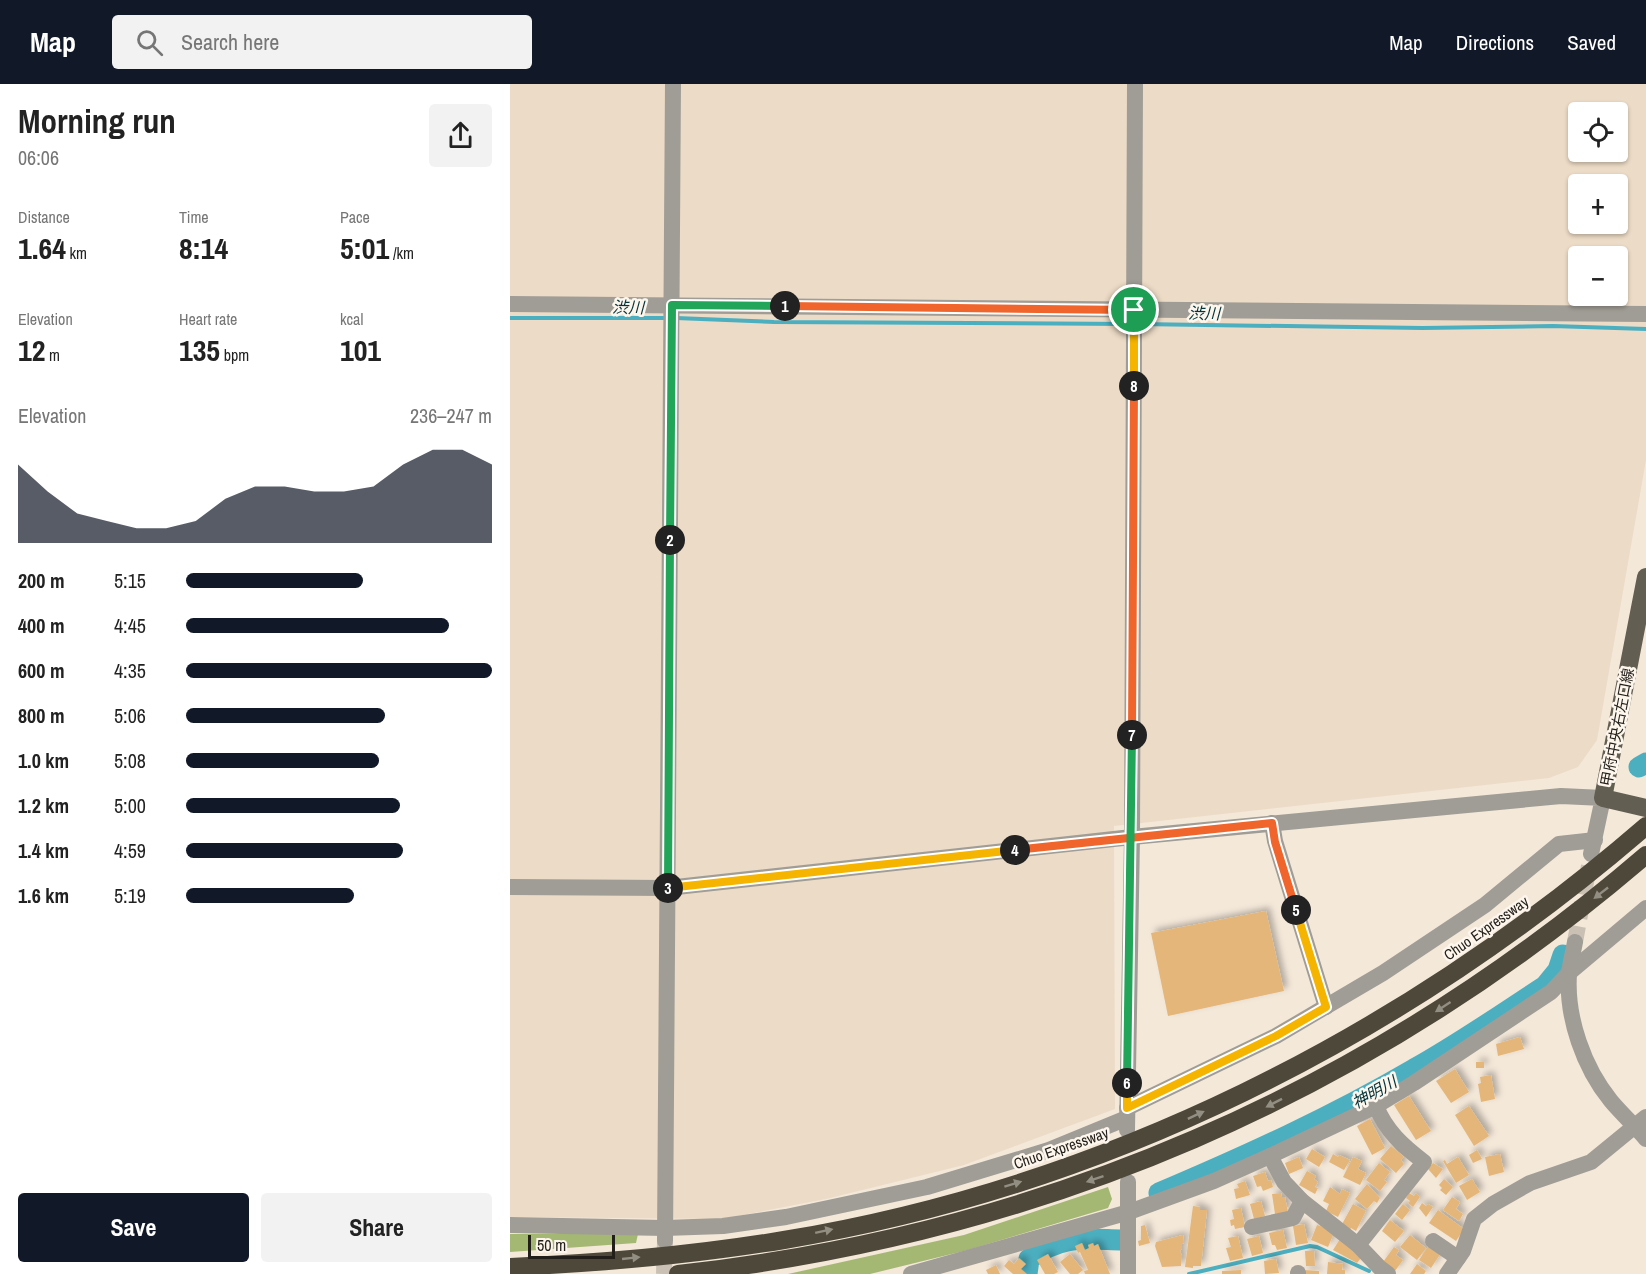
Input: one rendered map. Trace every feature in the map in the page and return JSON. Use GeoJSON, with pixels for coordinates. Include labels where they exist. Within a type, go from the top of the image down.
{"type":"FeatureCollection","features":[{"type":"Feature","properties":{"kind":"highway","name":"Chuo Expressway"},"geometry":{"type":"LineString","coordinates":[[510,1267],[670,1254],[785,1240],[958,1200],[1036,1177],[1112,1149],[1187,1119],[1259,1086],[1403,1006],[1537,915],[1595,870],[1646,826]]}},
{"type":"Feature","properties":{"kind":"highway"},"geometry":{"type":"LineString","coordinates":[[678,1274],[790,1260],[881,1242],[1044,1197],[1119,1171],[1194,1141],[1267,1107],[1408,1030],[1479,984],[1547,934],[1646,855]]}},
{"type":"Feature","properties":{"kind":"main road","name":"甲府中央右左口線"},"geometry":{"type":"LineString","coordinates":[[1646,576],[1603,798],[1646,808]]}},
{"type":"Feature","properties":{"kind":"street"},"geometry":{"type":"LineString","coordinates":[[665,1234],[673,84]]}},
{"type":"Feature","properties":{"kind":"street"},"geometry":{"type":"LineString","coordinates":[[1127,1119],[1132,837],[1136,84]]}},
{"type":"Feature","properties":{"kind":"street"},"geometry":{"type":"LineString","coordinates":[[510,304],[672,314],[1134,319],[1646,314]]}},
{"type":"Feature","properties":{"kind":"street"},"geometry":{"type":"LineString","coordinates":[[510,887],[667,888],[1272,823],[1561,796],[1603,798],[1593,847],[1559,844],[1485,904],[1383,973],[1127,1119],[1050,1150],[927,1187],[786,1217],[723,1226],[665,1234],[510,1225]]}},
{"type":"Feature","properties":{"kind":"street"},"geometry":{"type":"LineString","coordinates":[[1272,823],[1275,842],[1326,1007]]}},
{"type":"Feature","properties":{"kind":"street"},"geometry":{"type":"LineString","coordinates":[[911,1274],[1129,1212],[1270,1156],[1376,1106],[1551,992],[1569,973],[1646,908]]}},
{"type":"Feature","properties":{"kind":"street"},"geometry":{"type":"LineString","coordinates":[[1575,942],[1569,973],[1569,991],[1573,1017],[1584,1055],[1610,1100],[1640,1121],[1646,1139]]}},
{"type":"Feature","properties":{"kind":"street"},"geometry":{"type":"LineString","coordinates":[[1358,1245],[1424,1162],[1388,1129],[1376,1106]]}},
{"type":"Feature","properties":{"kind":"street"},"geometry":{"type":"LineString","coordinates":[[1447,1274],[1463,1251],[1474,1219],[1492,1204],[1530,1183],[1591,1162],[1640,1121]]}},
{"type":"Feature","properties":{"kind":"street"},"geometry":{"type":"LineString","coordinates":[[1270,1156],[1284,1182],[1302,1201],[1358,1245],[1380,1272]]}},
{"type":"Feature","properties":{"kind":"street"},"geometry":{"type":"LineString","coordinates":[[1128,1182],[1128,1274]]}},
{"type":"Feature","properties":{"kind":"street"},"geometry":{"type":"LineString","coordinates":[[1252,1227],[1293,1218],[1302,1201]]}},
{"type":"Feature","properties":{"kind":"street"},"geometry":{"type":"LineString","coordinates":[[1434,1241],[1458,1258]]}},
{"type":"Feature","properties":{"kind":"shaded area"},"geometry":{"type":"Polygon","coordinates":[[[510,84],[1646,84],[1646,460],[1597,740],[1578,767],[1549,778],[1114,826],[1115,1109],[964,1165],[826,1199],[722,1219],[510,1217],[510,84]]]}},
{"type":"Feature","properties":{"kind":"green space"},"geometry":{"type":"Polygon","coordinates":[[[1108,1187],[1112,1199],[1108,1208],[968,1250],[870,1274],[788,1274],[964,1235],[1108,1187]]]}},
{"type":"Feature","properties":{"kind":"green space"},"geometry":{"type":"Polygon","coordinates":[[[510,1234],[638,1234],[636,1243],[510,1252],[510,1234]]]}},
{"type":"Feature","properties":{"kind":"building"},"geometry":{"type":"Polygon","coordinates":[[[1266,911],[1284,991],[1168,1016],[1151,933],[1266,911]]]}},
{"type":"Feature","properties":{"kind":"building"},"geometry":{"type":"Polygon","coordinates":[[[1520,1037],[1524,1049],[1498,1056],[1496,1044],[1520,1037]]]}},
{"type":"Feature","properties":{"kind":"building"},"geometry":{"type":"Polygon","coordinates":[[[1476,1062],[1484,1062],[1484,1068],[1476,1068],[1476,1062]]]}},
{"type":"Feature","properties":{"kind":"building"},"geometry":{"type":"Polygon","coordinates":[[[1455,1069],[1469,1092],[1451,1103],[1436,1081],[1455,1069]]]}},
{"type":"Feature","properties":{"kind":"building"},"geometry":{"type":"Polygon","coordinates":[[[1491,1075],[1495,1099],[1481,1102],[1478,1084],[1481,1083],[1480,1077],[1491,1075]]]}},
{"type":"Feature","properties":{"kind":"building"},"geometry":{"type":"Polygon","coordinates":[[[1409,1096],[1431,1131],[1416,1140],[1394,1105],[1409,1096]]]}},
{"type":"Feature","properties":{"kind":"building"},"geometry":{"type":"Polygon","coordinates":[[[1469,1106],[1489,1136],[1474,1146],[1455,1115],[1469,1106]]]}},
{"type":"Feature","properties":{"kind":"building"},"geometry":{"type":"Polygon","coordinates":[[[1370,1119],[1385,1148],[1372,1155],[1357,1126],[1370,1119]]]}},
{"type":"Feature","properties":{"kind":"building"},"geometry":{"type":"Polygon","coordinates":[[[1391,1146],[1404,1157],[1401,1160],[1404,1164],[1396,1173],[1380,1159],[1391,1146]]]}},
{"type":"Feature","properties":{"kind":"building"},"geometry":{"type":"Polygon","coordinates":[[[1312,1149],[1325,1157],[1319,1167],[1306,1159],[1312,1149]]]}},
{"type":"Feature","properties":{"kind":"building"},"geometry":{"type":"Polygon","coordinates":[[[1477,1150],[1482,1159],[1473,1163],[1469,1155],[1477,1150]]]}},
{"type":"Feature","properties":{"kind":"building"},"geometry":{"type":"Polygon","coordinates":[[[1333,1154],[1350,1160],[1344,1170],[1329,1162],[1333,1154]]]}},
{"type":"Feature","properties":{"kind":"building"},"geometry":{"type":"Polygon","coordinates":[[[1500,1154],[1504,1172],[1489,1176],[1485,1157],[1500,1154]]]}},
{"type":"Feature","properties":{"kind":"building"},"geometry":{"type":"Polygon","coordinates":[[[1299,1157],[1303,1168],[1289,1174],[1285,1163],[1299,1157]]]}},
{"type":"Feature","properties":{"kind":"building"},"geometry":{"type":"Polygon","coordinates":[[[1353,1157],[1362,1161],[1358,1169],[1366,1173],[1360,1185],[1343,1177],[1353,1157]]]}},
{"type":"Feature","properties":{"kind":"building"},"geometry":{"type":"Polygon","coordinates":[[[1458,1157],[1469,1175],[1456,1183],[1443,1161],[1445,1160],[1447,1164],[1458,1157]]]}},
{"type":"Feature","properties":{"kind":"building"},"geometry":{"type":"Polygon","coordinates":[[[1379,1163],[1390,1172],[1384,1180],[1387,1182],[1380,1191],[1366,1180],[1379,1163]]]}},
{"type":"Feature","properties":{"kind":"building"},"geometry":{"type":"Polygon","coordinates":[[[1433,1163],[1443,1169],[1436,1178],[1428,1169],[1433,1163]]]}},
{"type":"Feature","properties":{"kind":"building"},"geometry":{"type":"Polygon","coordinates":[[[1307,1171],[1316,1176],[1314,1179],[1318,1182],[1315,1187],[1318,1188],[1315,1194],[1299,1185],[1307,1171]]]}},
{"type":"Feature","properties":{"kind":"building"},"geometry":{"type":"Polygon","coordinates":[[[1265,1172],[1273,1187],[1263,1191],[1261,1186],[1257,1187],[1253,1176],[1265,1172]]]}},
{"type":"Feature","properties":{"kind":"building"},"geometry":{"type":"Polygon","coordinates":[[[1444,1179],[1453,1187],[1446,1195],[1440,1190],[1442,1188],[1439,1185],[1444,1179]]]}},
{"type":"Feature","properties":{"kind":"building"},"geometry":{"type":"Polygon","coordinates":[[[1472,1179],[1480,1192],[1467,1200],[1459,1186],[1472,1179]]]}},
{"type":"Feature","properties":{"kind":"building"},"geometry":{"type":"Polygon","coordinates":[[[1245,1181],[1250,1195],[1236,1199],[1234,1189],[1239,1188],[1237,1184],[1245,1181]]]}},
{"type":"Feature","properties":{"kind":"building"},"geometry":{"type":"Polygon","coordinates":[[[1367,1184],[1380,1198],[1377,1203],[1374,1201],[1367,1209],[1355,1199],[1367,1184]]]}},
{"type":"Feature","properties":{"kind":"building"},"geometry":{"type":"Polygon","coordinates":[[[1330,1187],[1340,1194],[1342,1189],[1350,1193],[1338,1217],[1326,1211],[1329,1204],[1323,1201],[1330,1187]]]}},
{"type":"Feature","properties":{"kind":"building"},"geometry":{"type":"Polygon","coordinates":[[[1281,1193],[1282,1197],[1285,1197],[1288,1212],[1275,1214],[1272,1194],[1281,1193]]]}},
{"type":"Feature","properties":{"kind":"building"},"geometry":{"type":"Polygon","coordinates":[[[1409,1193],[1414,1196],[1416,1193],[1420,1197],[1413,1207],[1406,1198],[1409,1193]]]}},
{"type":"Feature","properties":{"kind":"building"},"geometry":{"type":"Polygon","coordinates":[[[1452,1197],[1460,1202],[1456,1209],[1463,1214],[1459,1221],[1443,1210],[1452,1197]]]}},
{"type":"Feature","properties":{"kind":"building"},"geometry":{"type":"Polygon","coordinates":[[[1261,1201],[1265,1216],[1254,1219],[1250,1204],[1261,1201]]]}},
{"type":"Feature","properties":{"kind":"building"},"geometry":{"type":"Polygon","coordinates":[[[1422,1203],[1433,1207],[1426,1217],[1419,1208],[1422,1203]]]}},
{"type":"Feature","properties":{"kind":"building"},"geometry":{"type":"Polygon","coordinates":[[[1353,1204],[1366,1211],[1356,1231],[1351,1228],[1349,1231],[1341,1226],[1353,1204]]]}},
{"type":"Feature","properties":{"kind":"building"},"geometry":{"type":"Polygon","coordinates":[[[1403,1204],[1410,1210],[1402,1220],[1395,1214],[1403,1204]]]}},
{"type":"Feature","properties":{"kind":"building"},"geometry":{"type":"Polygon","coordinates":[[[1193,1206],[1200,1207],[1200,1210],[1207,1210],[1201,1266],[1193,1266],[1193,1268],[1185,1267],[1193,1206]]]}},
{"type":"Feature","properties":{"kind":"building"},"geometry":{"type":"Polygon","coordinates":[[[1241,1208],[1245,1227],[1235,1229],[1234,1225],[1231,1226],[1230,1220],[1234,1219],[1232,1210],[1241,1208]]]}},
{"type":"Feature","properties":{"kind":"building"},"geometry":{"type":"Polygon","coordinates":[[[1438,1210],[1464,1229],[1456,1241],[1429,1223],[1438,1210]]]}},
{"type":"Feature","properties":{"kind":"building"},"geometry":{"type":"Polygon","coordinates":[[[1390,1220],[1404,1231],[1395,1242],[1382,1231],[1390,1220]]]}},
{"type":"Feature","properties":{"kind":"building"},"geometry":{"type":"Polygon","coordinates":[[[1304,1224],[1308,1243],[1296,1245],[1293,1226],[1304,1224]]]}},
{"type":"Feature","properties":{"kind":"building"},"geometry":{"type":"Polygon","coordinates":[[[1145,1225],[1150,1243],[1139,1246],[1141,1226],[1145,1225]]]}},
{"type":"Feature","properties":{"kind":"building"},"geometry":{"type":"Polygon","coordinates":[[[1317,1225],[1329,1229],[1328,1232],[1333,1235],[1328,1247],[1311,1240],[1317,1225]]]}},
{"type":"Feature","properties":{"kind":"building"},"geometry":{"type":"Polygon","coordinates":[[[1283,1230],[1287,1248],[1277,1250],[1275,1245],[1272,1245],[1269,1233],[1283,1230]]]}},
{"type":"Feature","properties":{"kind":"building"},"geometry":{"type":"Polygon","coordinates":[[[1183,1235],[1184,1243],[1180,1251],[1181,1266],[1162,1267],[1155,1246],[1156,1242],[1183,1235]]]}},
{"type":"Feature","properties":{"kind":"building"},"geometry":{"type":"Polygon","coordinates":[[[1410,1235],[1426,1248],[1417,1260],[1400,1247],[1410,1235]]]}},
{"type":"Feature","properties":{"kind":"building"},"geometry":{"type":"Polygon","coordinates":[[[1238,1236],[1243,1258],[1230,1261],[1226,1248],[1231,1247],[1228,1238],[1238,1236]]]}},
{"type":"Feature","properties":{"kind":"building"},"geometry":{"type":"Polygon","coordinates":[[[1259,1236],[1263,1253],[1252,1256],[1247,1239],[1259,1236]]]}},
{"type":"Feature","properties":{"kind":"building"},"geometry":{"type":"Polygon","coordinates":[[[1340,1239],[1361,1258],[1357,1263],[1333,1250],[1340,1239]]]}},
{"type":"Feature","properties":{"kind":"building"},"geometry":{"type":"Polygon","coordinates":[[[1082,1243],[1085,1250],[1089,1248],[1088,1245],[1098,1244],[1110,1274],[1085,1274],[1084,1271],[1088,1270],[1075,1246],[1082,1243]]]}},
{"type":"Feature","properties":{"kind":"building"},"geometry":{"type":"Polygon","coordinates":[[[1429,1245],[1441,1253],[1431,1268],[1419,1260],[1429,1245]]]}},
{"type":"Feature","properties":{"kind":"building"},"geometry":{"type":"Polygon","coordinates":[[[1394,1247],[1399,1250],[1396,1255],[1403,1260],[1395,1271],[1383,1262],[1394,1247]]]}},
{"type":"Feature","properties":{"kind":"building"},"geometry":{"type":"Polygon","coordinates":[[[1305,1251],[1314,1251],[1315,1266],[1306,1266],[1305,1251]]]}},
{"type":"Feature","properties":{"kind":"building"},"geometry":{"type":"Polygon","coordinates":[[[1048,1254],[1058,1272],[1054,1274],[1045,1274],[1037,1260],[1048,1254]]]}},
{"type":"Feature","properties":{"kind":"building"},"geometry":{"type":"Polygon","coordinates":[[[1070,1254],[1083,1270],[1078,1274],[1070,1274],[1060,1262],[1070,1254]]]}},
{"type":"Feature","properties":{"kind":"building"},"geometry":{"type":"Polygon","coordinates":[[[1019,1258],[1026,1264],[1021,1269],[1027,1274],[1013,1274],[1004,1266],[1009,1260],[1014,1264],[1019,1258]]]}},
{"type":"Feature","properties":{"kind":"building"},"geometry":{"type":"Polygon","coordinates":[[[1276,1259],[1279,1273],[1265,1274],[1264,1261],[1276,1259]]]}},
{"type":"Feature","properties":{"kind":"building"},"geometry":{"type":"Polygon","coordinates":[[[1328,1262],[1343,1264],[1342,1270],[1345,1270],[1345,1274],[1327,1274],[1328,1262]]]}},
{"type":"Feature","properties":{"kind":"building"},"geometry":{"type":"Polygon","coordinates":[[[1417,1264],[1426,1271],[1424,1274],[1410,1274],[1417,1264]]]}},
{"type":"Feature","properties":{"kind":"building"},"geometry":{"type":"Polygon","coordinates":[[[996,1265],[1000,1274],[988,1274],[986,1270],[996,1265]]]}},
{"type":"Feature","properties":{"kind":"building"},"geometry":{"type":"Polygon","coordinates":[[[1241,1270],[1241,1274],[1222,1274],[1222,1271],[1241,1270]]]}},
{"type":"Feature","properties":{"kind":"building"},"geometry":{"type":"Polygon","coordinates":[[[1304,1270],[1319,1271],[1319,1274],[1304,1274],[1304,1270]]]}},
{"type":"Feature","properties":{"kind":"waterway","name":"渋川"},"geometry":{"type":"LineString","coordinates":[[510,318],[668,318]]}},
{"type":"Feature","properties":{"kind":"waterway","name":"渋川"},"geometry":{"type":"LineString","coordinates":[[676,318],[774,322],[1130,324]]}},
{"type":"Feature","properties":{"kind":"waterway","name":"渋川"},"geometry":{"type":"LineString","coordinates":[[1138,324],[1423,328],[1553,326],[1646,329]]}},
{"type":"Feature","properties":{"kind":"waterway","name":"神明川"},"geometry":{"type":"LineString","coordinates":[[1639,767],[1646,763]]}},
{"type":"Feature","properties":{"kind":"waterway","name":"神明川"},"geometry":{"type":"LineString","coordinates":[[1159,1193],[1320,1120],[1431,1059],[1545,986],[1558,970],[1563,955]]}},
{"type":"Feature","properties":{"kind":"waterway","name":"神明川"},"geometry":{"type":"LineString","coordinates":[[1027,1274],[1029,1259],[1051,1246],[1072,1240],[1120,1240]]}},
{"type":"Feature","properties":{"kind":"waterway"},"geometry":{"type":"LineString","coordinates":[[1189,1274],[1310,1246],[1317,1247],[1369,1271]]}},
{"type":"Feature","properties":{"kind":"tunnel"},"geometry":{"type":"LineString","coordinates":[[1575,942],[1589,866]]}},
{"type":"Feature","properties":{"kind":"tunnel"},"geometry":{"type":"LineString","coordinates":[[664,1274],[665,1242]]}},
{"type":"Feature","properties":{"kind":"route"},"geometry":{"type":"LineString","coordinates":[[1134,310],[672,305],[667,888],[1132,837],[1272,823],[1275,842],[1326,1007],[1276,1036],[1127,1108],[1132,837],[1134,310]]}}]}
